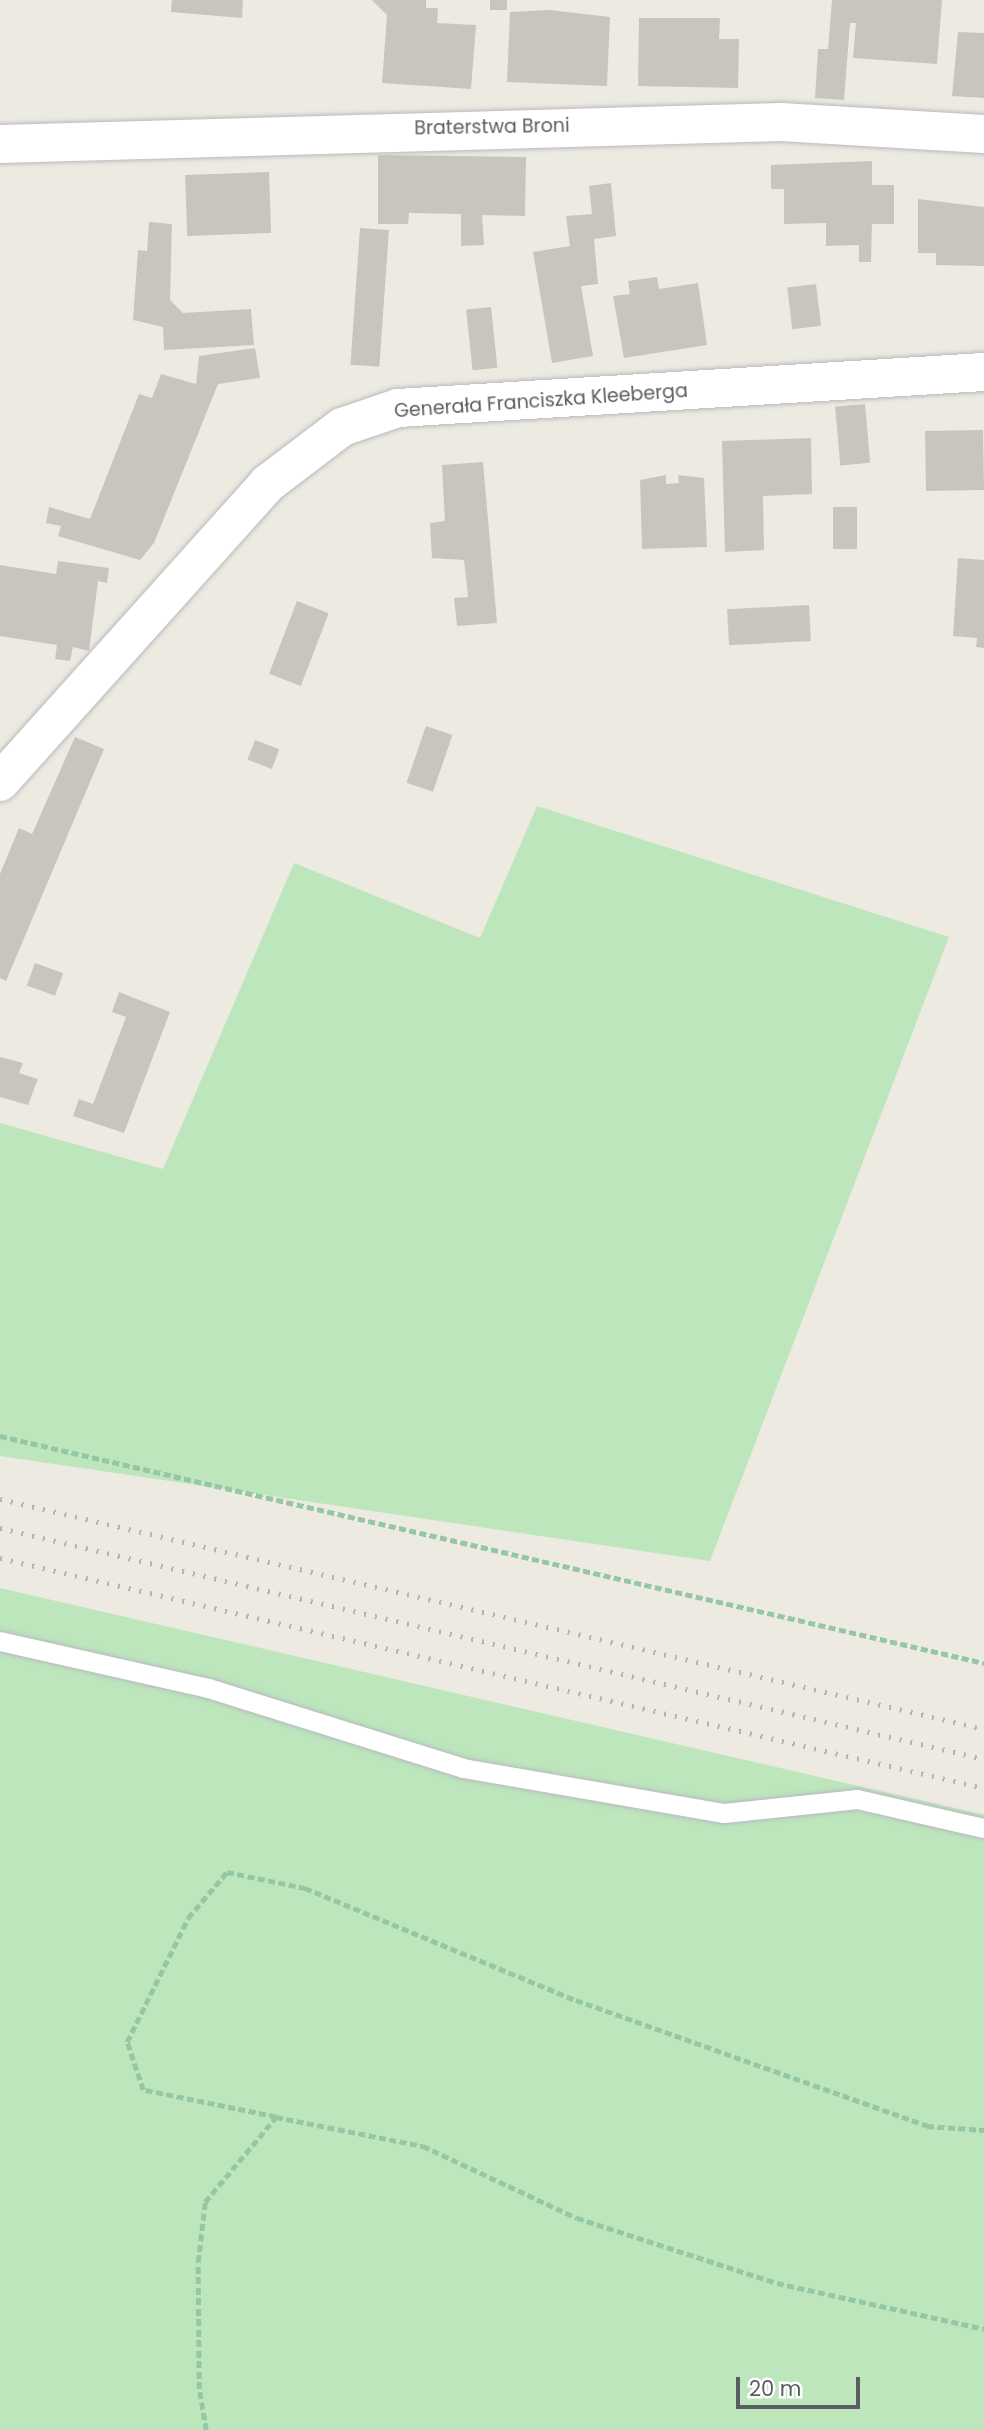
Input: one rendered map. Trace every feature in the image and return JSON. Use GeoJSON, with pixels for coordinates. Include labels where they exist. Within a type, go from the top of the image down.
{"type":"FeatureCollection","features":[{"type":"Feature","properties":{"kind":"street","name":"Braterstwa Broni"},"geometry":{"type":"LineString","coordinates":[[0,144],[781,122],[984,134]]}},
{"type":"Feature","properties":{"kind":"street","name":"Generała Franciszka Kleeberga"},"geometry":{"type":"LineString","coordinates":[[0,782],[267,484],[342,427],[398,408],[984,372]]}},
{"type":"Feature","properties":{"kind":"lane"},"geometry":{"type":"LineString","coordinates":[[0,1641],[208,1688],[463,1768],[724,1813],[857,1799],[984,1828]]}},
{"type":"Feature","properties":{"kind":"path"},"geometry":{"type":"LineString","coordinates":[[0,1436],[984,1663]]}},
{"type":"Feature","properties":{"kind":"path"},"geometry":{"type":"LineString","coordinates":[[984,2130],[927,2126],[576,2000],[305,1888],[227,1872],[188,1918],[127,2042],[143,2090],[422,2146],[577,2218],[777,2283],[984,2329]]}},
{"type":"Feature","properties":{"kind":"path"},"geometry":{"type":"LineString","coordinates":[[206,2430],[199,2389],[198,2275],[205,2202],[276,2117]]}},
{"type":"Feature","properties":{"kind":"green space"},"geometry":{"type":"Polygon","coordinates":[[[537,806],[949,937],[710,1561],[0,1456],[0,1123],[163,1169],[294,863],[480,938],[537,806]]]}},
{"type":"Feature","properties":{"kind":"green space"},"geometry":{"type":"Polygon","coordinates":[[[0,1588],[984,1815],[984,2430],[0,2430],[0,1588]]]}},
{"type":"Feature","properties":{"kind":"building"},"geometry":{"type":"Polygon","coordinates":[[[172,0],[243,0],[242,18],[171,12],[172,0]]]}},
{"type":"Feature","properties":{"kind":"building"},"geometry":{"type":"Polygon","coordinates":[[[372,0],[426,0],[426,8],[438,8],[437,23],[476,25],[471,89],[382,83],[387,15],[372,0]]]}},
{"type":"Feature","properties":{"kind":"building"},"geometry":{"type":"Polygon","coordinates":[[[490,0],[507,0],[507,10],[490,10],[490,0]]]}},
{"type":"Feature","properties":{"kind":"building"},"geometry":{"type":"Polygon","coordinates":[[[832,0],[942,0],[937,64],[853,58],[856,23],[850,23],[844,100],[815,98],[818,49],[828,49],[832,0]]]}},
{"type":"Feature","properties":{"kind":"building"},"geometry":{"type":"Polygon","coordinates":[[[550,10],[610,17],[607,86],[507,82],[510,12],[550,10]]]}},
{"type":"Feature","properties":{"kind":"building"},"geometry":{"type":"Polygon","coordinates":[[[639,18],[720,18],[719,39],[739,39],[738,88],[638,86],[639,18]]]}},
{"type":"Feature","properties":{"kind":"building"},"geometry":{"type":"Polygon","coordinates":[[[958,32],[984,33],[984,98],[952,96],[958,32]]]}},
{"type":"Feature","properties":{"kind":"building"},"geometry":{"type":"Polygon","coordinates":[[[378,155],[526,157],[525,216],[482,215],[484,245],[461,246],[461,214],[409,213],[408,224],[378,224],[378,155]]]}},
{"type":"Feature","properties":{"kind":"building"},"geometry":{"type":"Polygon","coordinates":[[[872,161],[872,185],[894,185],[894,224],[872,224],[871,262],[859,262],[859,245],[826,246],[826,223],[784,224],[784,189],[771,189],[771,165],[872,161]]]}},
{"type":"Feature","properties":{"kind":"building"},"geometry":{"type":"Polygon","coordinates":[[[269,172],[271,233],[187,236],[185,175],[269,172]]]}},
{"type":"Feature","properties":{"kind":"building"},"geometry":{"type":"Polygon","coordinates":[[[611,183],[616,236],[594,239],[598,284],[581,286],[593,356],[552,363],[533,252],[570,246],[566,216],[592,214],[589,186],[611,183]]]}},
{"type":"Feature","properties":{"kind":"building"},"geometry":{"type":"Polygon","coordinates":[[[918,199],[984,207],[984,266],[936,265],[936,253],[918,253],[918,199]]]}},
{"type":"Feature","properties":{"kind":"building"},"geometry":{"type":"Polygon","coordinates":[[[149,222],[172,224],[170,300],[183,313],[251,309],[254,345],[164,350],[163,327],[133,320],[138,250],[147,251],[149,222]]]}},
{"type":"Feature","properties":{"kind":"building"},"geometry":{"type":"Polygon","coordinates":[[[360,228],[389,230],[379,367],[350,365],[360,228]]]}},
{"type":"Feature","properties":{"kind":"building"},"geometry":{"type":"Polygon","coordinates":[[[657,277],[659,289],[698,283],[707,345],[624,358],[613,296],[630,294],[628,281],[657,277]]]}},
{"type":"Feature","properties":{"kind":"building"},"geometry":{"type":"Polygon","coordinates":[[[816,284],[821,326],[792,329],[787,288],[816,284]]]}},
{"type":"Feature","properties":{"kind":"building"},"geometry":{"type":"Polygon","coordinates":[[[491,307],[497,368],[473,370],[466,310],[491,307]]]}},
{"type":"Feature","properties":{"kind":"building"},"geometry":{"type":"Polygon","coordinates":[[[255,348],[260,378],[218,384],[154,543],[140,560],[58,536],[61,526],[46,523],[49,507],[90,519],[139,394],[152,398],[161,374],[196,384],[199,356],[255,348]]]}},
{"type":"Feature","properties":{"kind":"building"},"geometry":{"type":"Polygon","coordinates":[[[865,404],[870,463],[840,465],[835,407],[865,404]]]}},
{"type":"Feature","properties":{"kind":"building"},"geometry":{"type":"Polygon","coordinates":[[[983,430],[984,490],[926,491],[925,431],[983,430]]]}},
{"type":"Feature","properties":{"kind":"building"},"geometry":{"type":"Polygon","coordinates":[[[811,438],[812,494],[763,496],[764,550],[725,552],[722,441],[811,438]]]}},
{"type":"Feature","properties":{"kind":"building"},"geometry":{"type":"Polygon","coordinates":[[[483,462],[497,623],[457,626],[454,598],[468,597],[464,560],[432,558],[430,523],[445,521],[442,465],[483,462]]]}},
{"type":"Feature","properties":{"kind":"building"},"geometry":{"type":"Polygon","coordinates":[[[666,475],[666,484],[679,483],[678,475],[704,478],[707,547],[642,549],[640,480],[666,475]]]}},
{"type":"Feature","properties":{"kind":"building"},"geometry":{"type":"Polygon","coordinates":[[[833,507],[857,507],[857,549],[833,549],[833,507]]]}},
{"type":"Feature","properties":{"kind":"building"},"geometry":{"type":"Polygon","coordinates":[[[958,558],[984,560],[984,648],[976,647],[977,638],[953,636],[958,558]]]}},
{"type":"Feature","properties":{"kind":"building"},"geometry":{"type":"Polygon","coordinates":[[[58,561],[109,568],[107,583],[98,581],[89,651],[73,647],[70,661],[55,659],[57,645],[0,636],[0,565],[56,574],[58,561]]]}},
{"type":"Feature","properties":{"kind":"building"},"geometry":{"type":"Polygon","coordinates":[[[297,601],[329,613],[301,686],[269,674],[297,601]]]}},
{"type":"Feature","properties":{"kind":"building"},"geometry":{"type":"Polygon","coordinates":[[[809,605],[811,641],[729,645],[727,609],[809,605]]]}},
{"type":"Feature","properties":{"kind":"building"},"geometry":{"type":"Polygon","coordinates":[[[426,726],[452,735],[433,792],[406,783],[426,726]]]}},
{"type":"Feature","properties":{"kind":"building"},"geometry":{"type":"Polygon","coordinates":[[[75,737],[104,749],[6,981],[0,978],[0,874],[19,828],[32,834],[75,737]]]}},
{"type":"Feature","properties":{"kind":"building"},"geometry":{"type":"Polygon","coordinates":[[[255,740],[279,749],[272,769],[247,760],[255,740]]]}},
{"type":"Feature","properties":{"kind":"building"},"geometry":{"type":"Polygon","coordinates":[[[35,963],[63,973],[55,996],[27,986],[35,963]]]}},
{"type":"Feature","properties":{"kind":"building"},"geometry":{"type":"Polygon","coordinates":[[[119,992],[170,1012],[124,1133],[73,1116],[79,1099],[93,1104],[126,1017],[112,1012],[119,992]]]}},
{"type":"Feature","properties":{"kind":"building"},"geometry":{"type":"Polygon","coordinates":[[[0,1057],[23,1063],[19,1073],[38,1079],[28,1105],[0,1097],[0,1057]]]}},
{"type":"Feature","properties":{"kind":"railway"},"geometry":{"type":"LineString","coordinates":[[0,1499],[984,1729]]}},
{"type":"Feature","properties":{"kind":"railway"},"geometry":{"type":"LineString","coordinates":[[0,1528],[984,1759]]}},
{"type":"Feature","properties":{"kind":"railway"},"geometry":{"type":"LineString","coordinates":[[0,1558],[984,1788]]}}]}
